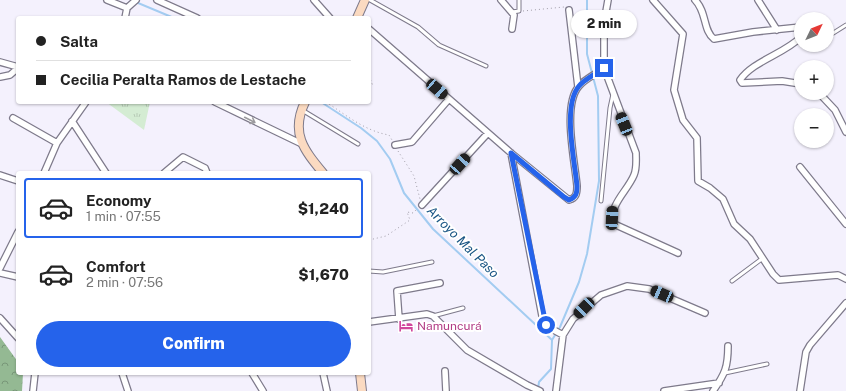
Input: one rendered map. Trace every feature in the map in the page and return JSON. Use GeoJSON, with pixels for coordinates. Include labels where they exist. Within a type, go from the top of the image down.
{"type":"FeatureCollection","features":[{"type":"Feature","properties":{"kind":"main road"},"geometry":{"type":"LineString","coordinates":[[358,16],[365,0]]}},
{"type":"Feature","properties":{"kind":"main road"},"geometry":{"type":"LineString","coordinates":[[304,104],[298,130],[302,144],[322,171]]}},
{"type":"Feature","properties":{"kind":"main road"},"geometry":{"type":"LineString","coordinates":[[360,375],[362,391]]}},
{"type":"Feature","properties":{"kind":"street"},"geometry":{"type":"LineString","coordinates":[[107,0],[129,6]]}},
{"type":"Feature","properties":{"kind":"street"},"geometry":{"type":"LineString","coordinates":[[126,16],[129,6],[136,0]]}},
{"type":"Feature","properties":{"kind":"street"},"geometry":{"type":"LineString","coordinates":[[157,0],[193,16]]}},
{"type":"Feature","properties":{"kind":"street"},"geometry":{"type":"LineString","coordinates":[[314,0],[328,16]]}},
{"type":"Feature","properties":{"kind":"street"},"geometry":{"type":"LineString","coordinates":[[501,0],[513,14],[512,29]]}},
{"type":"Feature","properties":{"kind":"street"},"geometry":{"type":"LineString","coordinates":[[608,0],[604,23],[604,68],[636,153],[634,176],[613,210],[612,218],[614,224],[678,253]]}},
{"type":"Feature","properties":{"kind":"street"},"geometry":{"type":"LineString","coordinates":[[653,0],[683,34],[674,90],[683,120],[697,138],[698,181],[710,188],[723,199],[734,224],[750,239],[778,280],[838,275],[846,279]]}},
{"type":"Feature","properties":{"kind":"street"},"geometry":{"type":"LineString","coordinates":[[695,0],[704,13],[708,33],[714,39],[753,32],[794,28]]}},
{"type":"Feature","properties":{"kind":"street"},"geometry":{"type":"LineString","coordinates":[[758,0],[777,30]]}},
{"type":"Feature","properties":{"kind":"street"},"geometry":{"type":"LineString","coordinates":[[371,31],[511,153],[569,200],[574,198],[577,194],[570,116],[573,100],[578,87],[569,10]]}},
{"type":"Feature","properties":{"kind":"street"},"geometry":{"type":"LineString","coordinates":[[794,42],[778,54],[751,69],[740,80],[742,83],[782,81],[794,83]]}},
{"type":"Feature","properties":{"kind":"street"},"geometry":{"type":"LineString","coordinates":[[0,62],[16,66]]}},
{"type":"Feature","properties":{"kind":"street"},"geometry":{"type":"LineString","coordinates":[[578,87],[604,68]]}},
{"type":"Feature","properties":{"kind":"street"},"geometry":{"type":"LineString","coordinates":[[0,77],[10,75],[16,69]]}},
{"type":"Feature","properties":{"kind":"street"},"geometry":{"type":"LineString","coordinates":[[394,145],[412,142],[449,99]]}},
{"type":"Feature","properties":{"kind":"street"},"geometry":{"type":"LineString","coordinates":[[826,100],[835,110],[846,132]]}},
{"type":"Feature","properties":{"kind":"street"},"geometry":{"type":"LineString","coordinates":[[45,171],[58,143],[85,104]]}},
{"type":"Feature","properties":{"kind":"street"},"geometry":{"type":"LineString","coordinates":[[219,104],[302,144]]}},
{"type":"Feature","properties":{"kind":"street"},"geometry":{"type":"LineString","coordinates":[[13,118],[58,143]]}},
{"type":"Feature","properties":{"kind":"street"},"geometry":{"type":"LineString","coordinates":[[72,121],[103,171]]}},
{"type":"Feature","properties":{"kind":"street"},"geometry":{"type":"LineString","coordinates":[[421,205],[488,133]]}},
{"type":"Feature","properties":{"kind":"street"},"geometry":{"type":"LineString","coordinates":[[511,153],[544,321],[548,327],[561,334]]}},
{"type":"Feature","properties":{"kind":"street"},"geometry":{"type":"LineString","coordinates":[[166,171],[183,157],[205,168],[206,171]]}},
{"type":"Feature","properties":{"kind":"street"},"geometry":{"type":"LineString","coordinates":[[800,167],[846,224]]}},
{"type":"Feature","properties":{"kind":"street"},"geometry":{"type":"LineString","coordinates":[[0,176],[16,180]]}},
{"type":"Feature","properties":{"kind":"street"},"geometry":{"type":"LineString","coordinates":[[0,268],[16,236]]}},
{"type":"Feature","properties":{"kind":"street"},"geometry":{"type":"LineString","coordinates":[[0,273],[16,276]]}},
{"type":"Feature","properties":{"kind":"street"},"geometry":{"type":"LineString","coordinates":[[399,319],[396,291],[440,283]]}},
{"type":"Feature","properties":{"kind":"street"},"geometry":{"type":"LineString","coordinates":[[556,391],[561,334],[584,308],[601,295],[615,288],[627,286],[649,289],[705,313]]}},
{"type":"Feature","properties":{"kind":"street"},"geometry":{"type":"LineString","coordinates":[[800,391],[806,352],[810,345],[846,303]]}},
{"type":"Feature","properties":{"kind":"street"},"geometry":{"type":"LineString","coordinates":[[371,322],[427,314],[432,316],[467,350],[528,388],[540,391]]}},
{"type":"Feature","properties":{"kind":"street"},"geometry":{"type":"LineString","coordinates":[[0,318],[16,336]]}},
{"type":"Feature","properties":{"kind":"street"},"geometry":{"type":"LineString","coordinates":[[713,391],[725,373],[728,362],[728,346]]}},
{"type":"Feature","properties":{"kind":"street"},"geometry":{"type":"LineString","coordinates":[[445,371],[446,391]]}},
{"type":"Feature","properties":{"kind":"street"},"geometry":{"type":"LineString","coordinates":[[33,391],[35,375]]}},
{"type":"Feature","properties":{"kind":"street"},"geometry":{"type":"LineString","coordinates":[[123,375],[128,391]]}},
{"type":"Feature","properties":{"kind":"street"},"geometry":{"type":"LineString","coordinates":[[253,375],[263,391]]}},
{"type":"Feature","properties":{"kind":"street"},"geometry":{"type":"LineString","coordinates":[[323,375],[327,391]]}},
{"type":"Feature","properties":{"kind":"street"},"geometry":{"type":"LineString","coordinates":[[664,391],[719,383]]}},
{"type":"Feature","properties":{"kind":"lane"},"geometry":{"type":"LineString","coordinates":[[370,0],[418,27],[439,45],[486,66]]}},
{"type":"Feature","properties":{"kind":"lane"},"geometry":{"type":"LineString","coordinates":[[513,14],[519,11],[519,0]]}},
{"type":"Feature","properties":{"kind":"lane"},"geometry":{"type":"LineString","coordinates":[[834,33],[846,25]]}},
{"type":"Feature","properties":{"kind":"lane"},"geometry":{"type":"LineString","coordinates":[[601,201],[610,108],[613,94]]}},
{"type":"Feature","properties":{"kind":"lane"},"geometry":{"type":"LineString","coordinates":[[302,110],[358,144]]}},
{"type":"Feature","properties":{"kind":"lane"},"geometry":{"type":"LineString","coordinates":[[732,281],[763,258]]}},
{"type":"Feature","properties":{"kind":"lane"},"geometry":{"type":"LineString","coordinates":[[371,271],[383,272],[432,262]]}},
{"type":"Feature","properties":{"kind":"lane"},"geometry":{"type":"LineString","coordinates":[[432,316],[463,308]]}},
{"type":"Feature","properties":{"kind":"lane"},"geometry":{"type":"LineString","coordinates":[[725,373],[767,364]]}},
{"type":"Feature","properties":{"kind":"path"},"geometry":{"type":"LineString","coordinates":[[513,14],[516,12],[550,8],[568,7],[569,10]]}},
{"type":"Feature","properties":{"kind":"path"},"geometry":{"type":"LineString","coordinates":[[371,81],[373,86]]}},
{"type":"Feature","properties":{"kind":"path"},"geometry":{"type":"LineString","coordinates":[[329,104],[375,133],[388,135],[414,176],[421,205],[413,213],[407,212],[410,220],[386,236],[371,240]]}},
{"type":"Feature","properties":{"kind":"green space"},"geometry":{"type":"Polygon","coordinates":[[[109,104],[150,104],[144,130],[109,104]]]}},
{"type":"Feature","properties":{"kind":"green space"},"geometry":{"type":"Polygon","coordinates":[[[0,337],[16,359],[16,375],[23,375],[22,391],[0,391],[0,337]]]}},
{"type":"Feature","properties":{"kind":"waterway","name":"Arroyo Mal Paso"},"geometry":{"type":"LineString","coordinates":[[131,0],[169,16]]}},
{"type":"Feature","properties":{"kind":"waterway"},"geometry":{"type":"LineString","coordinates":[[538,389],[539,382],[551,369],[552,340],[560,327],[579,282],[587,254],[599,181],[598,96],[587,54],[587,0]]}},
{"type":"Feature","properties":{"kind":"waterway","name":"Arroyo Mal Paso"},"geometry":{"type":"LineString","coordinates":[[324,104],[361,128],[377,141],[390,159],[404,193],[433,229],[552,340]]}},
{"type":"Feature","properties":{"kind":"place","name":"Namuncurá"},"geometry":{"type":"Point","coordinates":[406,326]}},
{"type":"Feature","properties":{"kind":"route"},"geometry":{"type":"LineString","coordinates":[[546,325],[511,153],[564,197],[569,200],[574,198],[577,194],[577,186],[570,110],[578,87],[604,68]]}}]}
